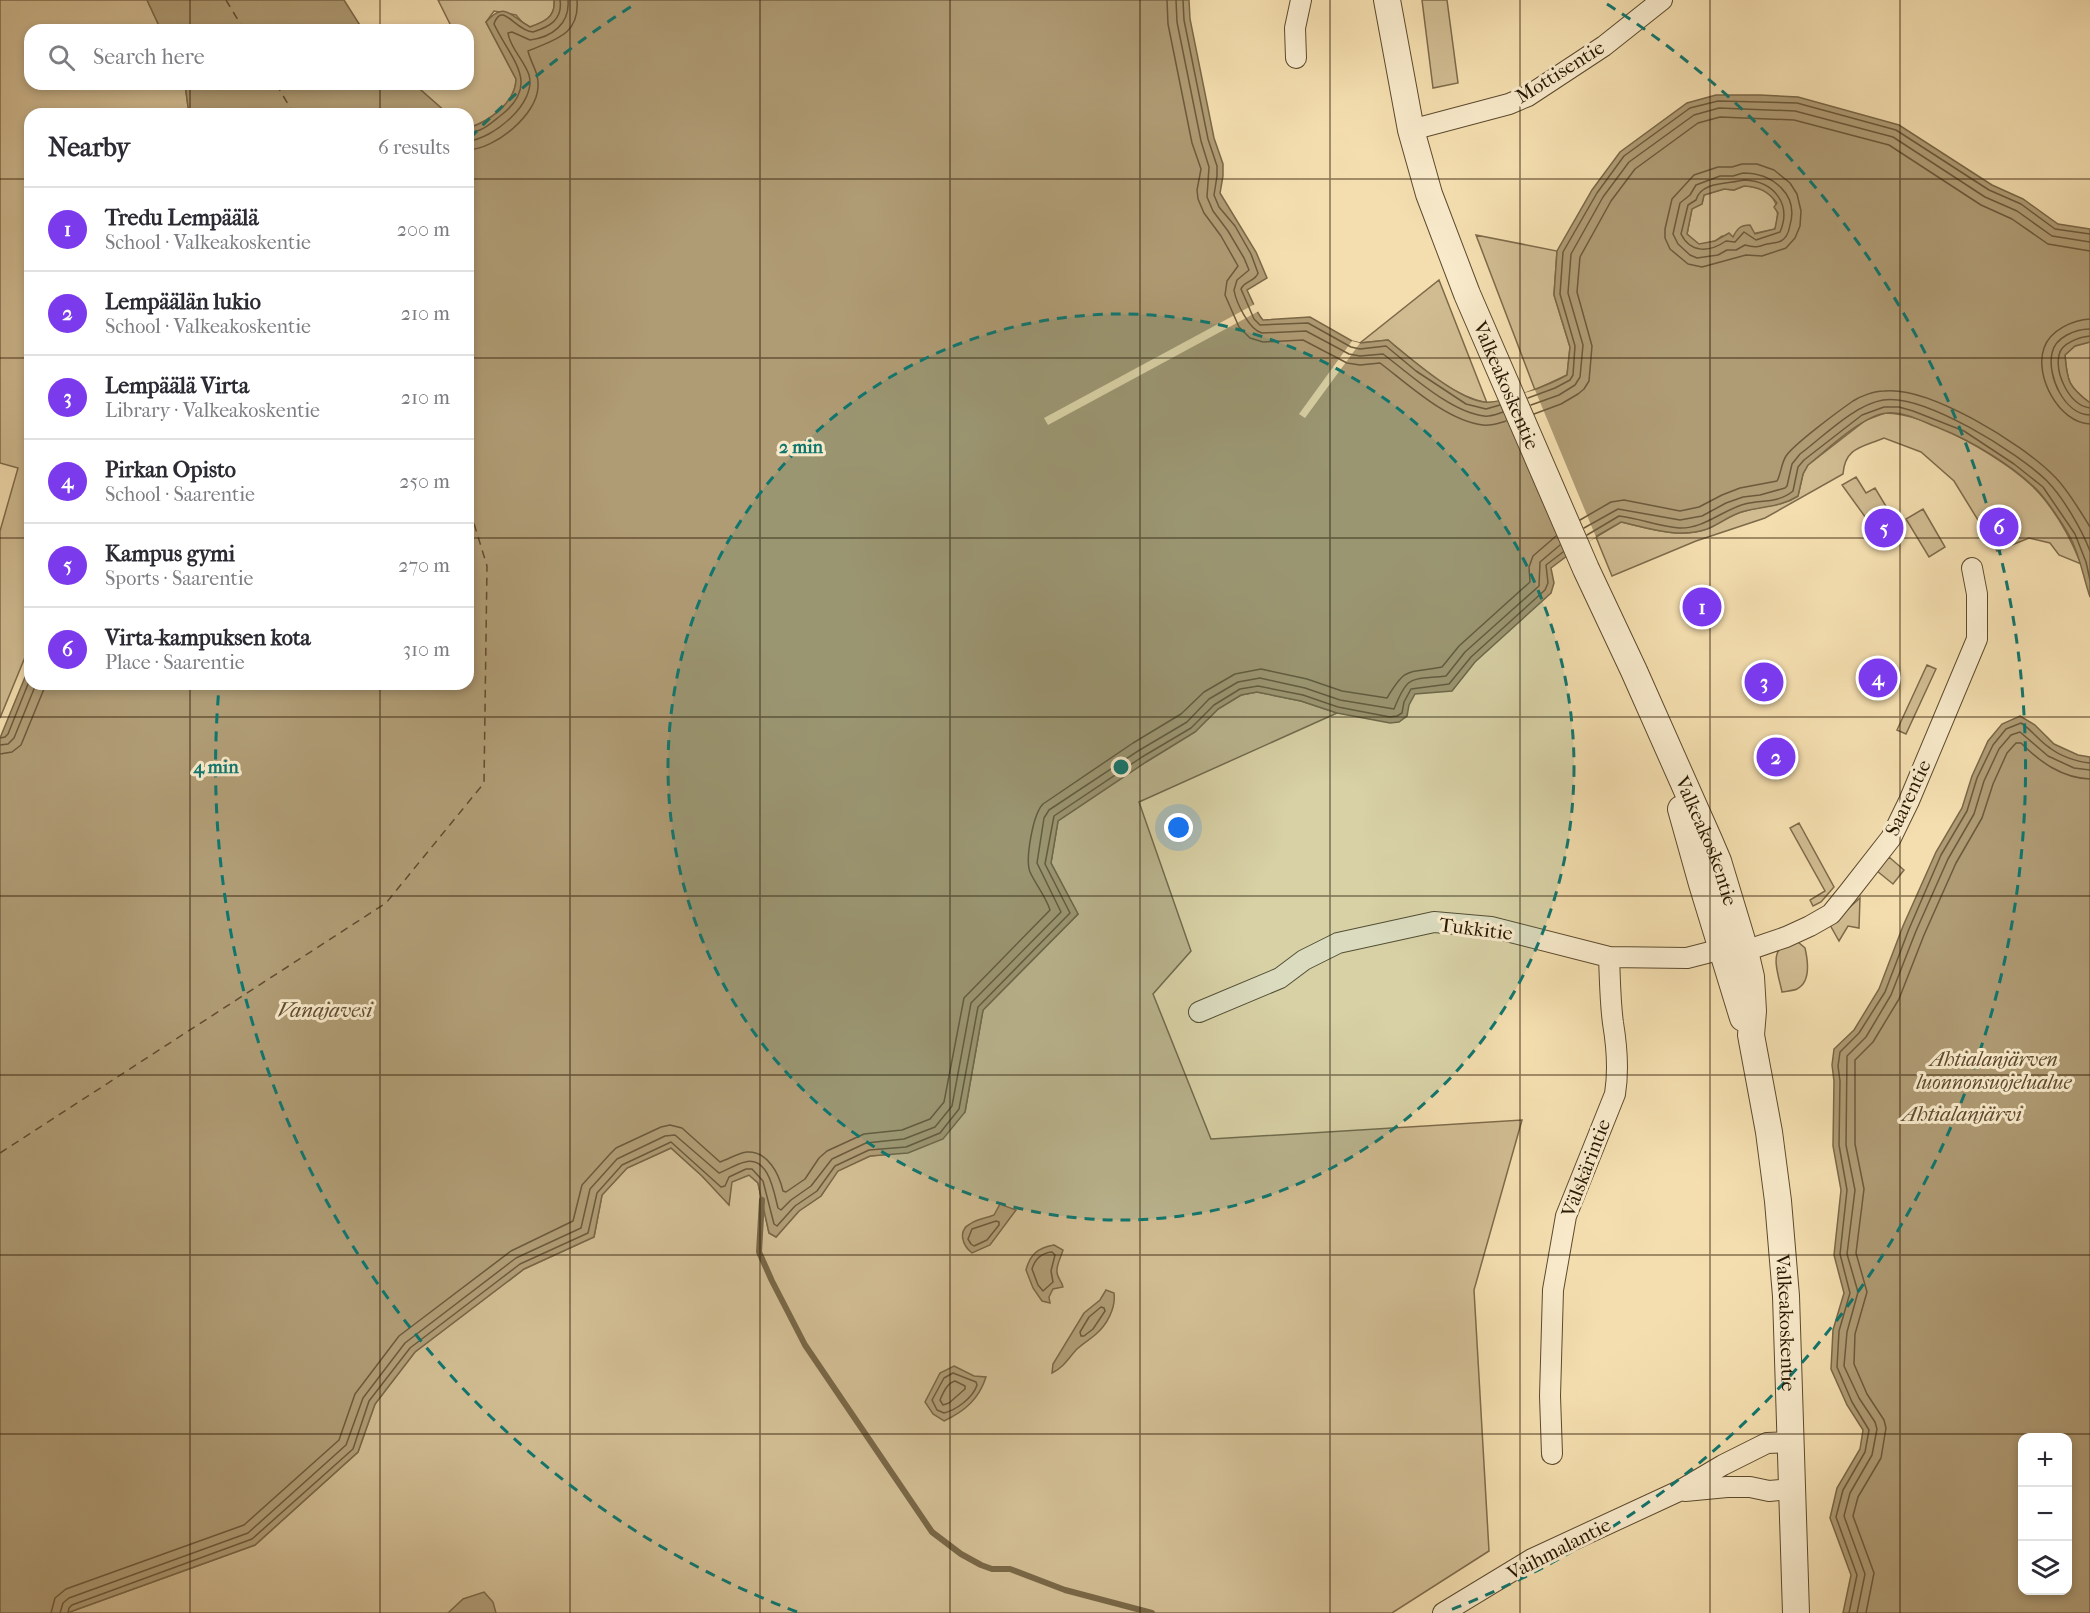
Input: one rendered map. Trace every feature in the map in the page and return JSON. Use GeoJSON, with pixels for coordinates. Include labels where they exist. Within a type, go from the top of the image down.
{"type":"FeatureCollection","features":[{"type":"Feature","properties":{"kind":"street"},"geometry":{"type":"LineString","coordinates":[[1296,58],[1295,28],[1301,0]]}},
{"type":"Feature","properties":{"kind":"street","name":"Valkeakoskentie"},"geometry":{"type":"LineString","coordinates":[[1387,0],[1396,60],[1411,130],[1430,194],[1467,294],[1586,569],[1718,861],[1733,949],[1751,977],[1752,1035],[1778,1201],[1786,1296],[1796,1613]]}},
{"type":"Feature","properties":{"kind":"street","name":"Mottisentie"},"geometry":{"type":"LineString","coordinates":[[1411,130],[1509,104],[1528,96],[1604,46],[1662,0]]}},
{"type":"Feature","properties":{"kind":"street","name":"Saarentie"},"geometry":{"type":"LineString","coordinates":[[1733,949],[1786,937],[1831,914],[1891,838],[1909,801],[1977,639],[1977,594],[1972,568]]}},
{"type":"Feature","properties":{"kind":"street","name":"Tukkitie"},"geometry":{"type":"LineString","coordinates":[[1199,1012],[1280,978],[1304,960],[1338,943],[1434,922],[1491,927],[1609,957],[1687,958],[1733,949]]}},
{"type":"Feature","properties":{"kind":"street","name":"Välskärintie"},"geometry":{"type":"LineString","coordinates":[[1552,1454],[1550,1396],[1553,1290],[1566,1216],[1615,1094],[1618,1075],[1609,957]]}},
{"type":"Feature","properties":{"kind":"street","name":"Vaihmalantie"},"geometry":{"type":"LineString","coordinates":[[1443,1613],[1532,1559],[1679,1491],[1767,1443],[1791,1442]]}},
{"type":"Feature","properties":{"kind":"street","name":"Vaihmalantie"},"geometry":{"type":"LineString","coordinates":[[1679,1491],[1727,1487],[1750,1487],[1769,1491],[1792,1489]]}},
{"type":"Feature","properties":{"kind":"shaded area"},"geometry":{"type":"Polygon","coordinates":[[[0,0],[147,0],[158,24],[24,24],[24,90],[186,90],[188,108],[24,108],[24,660],[0,718],[0,531],[18,468],[0,463],[0,0]]]}},
{"type":"Feature","properties":{"kind":"shaded area"},"geometry":{"type":"Polygon","coordinates":[[[438,0],[554,0],[551,15],[530,27],[516,15],[494,11],[486,22],[516,79],[511,96],[500,110],[474,126],[474,108],[441,108],[421,90],[474,90],[474,24],[450,24],[438,0]]]}},
{"type":"Feature","properties":{"kind":"shaded area"},"geometry":{"type":"Polygon","coordinates":[[[1422,0],[1447,0],[1458,83],[1433,88],[1422,0]]]}},
{"type":"Feature","properties":{"kind":"shaded area"},"geometry":{"type":"Polygon","coordinates":[[[1744,186],[1761,189],[1773,198],[1777,211],[1775,229],[1733,238],[1722,236],[1715,241],[1699,245],[1687,234],[1692,208],[1702,204],[1704,195],[1744,186]]]}},
{"type":"Feature","properties":{"kind":"shaded area"},"geometry":{"type":"Polygon","coordinates":[[[1476,235],[1557,251],[1554,295],[1570,347],[1567,375],[1535,390],[1476,235]]]}},
{"type":"Feature","properties":{"kind":"shaded area"},"geometry":{"type":"Polygon","coordinates":[[[1439,280],[1487,403],[1447,386],[1388,340],[1360,343],[1439,280]]]}},
{"type":"Feature","properties":{"kind":"shaded area"},"geometry":{"type":"Polygon","coordinates":[[[2090,342],[2090,403],[2070,383],[2065,355],[2075,346],[2090,342]]]}},
{"type":"Feature","properties":{"kind":"shaded area"},"geometry":{"type":"Polygon","coordinates":[[[1885,413],[1903,415],[1945,430],[1989,454],[2026,480],[2058,518],[2081,564],[2059,555],[2050,543],[2029,538],[1997,551],[1954,481],[1921,452],[1884,438],[1862,446],[1851,453],[1844,465],[1843,474],[1765,518],[1696,541],[1612,576],[1596,537],[1621,522],[1664,532],[1697,532],[1740,512],[1792,500],[1798,496],[1803,474],[1808,465],[1866,420],[1885,413]]]}},
{"type":"Feature","properties":{"kind":"shaded area"},"geometry":{"type":"Polygon","coordinates":[[[1856,477],[1866,493],[1875,488],[1887,508],[1866,518],[1842,485],[1856,477]]]}},
{"type":"Feature","properties":{"kind":"shaded area"},"geometry":{"type":"Polygon","coordinates":[[[1923,509],[1945,547],[1929,557],[1906,519],[1923,509]]]}},
{"type":"Feature","properties":{"kind":"shaded area"},"geometry":{"type":"Polygon","coordinates":[[[1927,665],[1936,669],[1906,734],[1897,730],[1927,665]]]}},
{"type":"Feature","properties":{"kind":"shaded area"},"geometry":{"type":"Polygon","coordinates":[[[1257,692],[1301,701],[1337,713],[1139,802],[1191,951],[1153,994],[1211,1139],[1522,1120],[1474,1290],[1489,1551],[1392,1613],[67,1613],[255,1545],[358,1452],[375,1404],[415,1352],[524,1269],[594,1237],[602,1195],[627,1168],[671,1148],[729,1204],[731,1182],[749,1175],[758,1183],[769,1233],[776,1237],[799,1211],[821,1196],[837,1171],[870,1156],[908,1152],[965,1112],[983,1010],[1078,914],[1051,863],[1058,821],[1195,732],[1218,709],[1241,695],[1257,692]]]}},
{"type":"Feature","properties":{"kind":"shaded area"},"geometry":{"type":"Polygon","coordinates":[[[1799,823],[1834,887],[1821,902],[1813,906],[1810,900],[1825,891],[1790,828],[1799,823]]]}},
{"type":"Feature","properties":{"kind":"shaded area"},"geometry":{"type":"Polygon","coordinates":[[[1889,857],[1904,870],[1893,884],[1877,871],[1889,857]]]}},
{"type":"Feature","properties":{"kind":"shaded area"},"geometry":{"type":"Polygon","coordinates":[[[1860,898],[1859,928],[1848,926],[1839,941],[1830,925],[1860,898]]]}},
{"type":"Feature","properties":{"kind":"shaded area"},"geometry":{"type":"Polygon","coordinates":[[[1798,942],[1805,948],[1807,965],[1805,981],[1797,989],[1782,992],[1776,963],[1777,953],[1784,946],[1798,942]]]}},
{"type":"Feature","properties":{"kind":"water"},"geometry":{"type":"Polygon","coordinates":[[[147,0],[344,0],[359,24],[158,24],[147,0]]]}},
{"type":"Feature","properties":{"kind":"water","name":"Vanajavesi"},"geometry":{"type":"Polygon","coordinates":[[[554,0],[1189,0],[1190,19],[1214,138],[1223,164],[1220,193],[1256,252],[1267,278],[1247,290],[1263,320],[1310,317],[1352,341],[1360,343],[1388,340],[1448,386],[1461,394],[1484,402],[1514,397],[1567,375],[1570,347],[1554,295],[1557,251],[1592,190],[1620,152],[1687,103],[1716,95],[1798,97],[1899,125],[1992,185],[2023,199],[2058,224],[2090,229],[2090,342],[2075,346],[2065,355],[2070,383],[2090,403],[2090,597],[2070,537],[2047,501],[2029,482],[1992,455],[1952,433],[1914,418],[1887,413],[1877,415],[1856,426],[1808,465],[1803,474],[1798,496],[1792,500],[1740,512],[1712,527],[1696,532],[1664,532],[1621,522],[1583,544],[1551,568],[1554,583],[1551,593],[1475,662],[1452,691],[1415,694],[1409,705],[1407,716],[1399,722],[1390,723],[1337,713],[1301,701],[1257,692],[1241,695],[1218,709],[1195,732],[1058,821],[1051,863],[1078,914],[983,1010],[965,1112],[943,1139],[908,1153],[870,1156],[838,1171],[821,1196],[799,1211],[776,1237],[769,1233],[758,1183],[749,1175],[732,1182],[729,1205],[671,1148],[627,1168],[602,1195],[594,1237],[524,1269],[415,1352],[375,1404],[358,1452],[255,1545],[67,1613],[0,1613],[0,738],[24,680],[24,690],[474,690],[474,126],[500,110],[511,96],[516,79],[486,22],[493,15],[503,11],[530,27],[548,18],[553,11],[554,0]],[[1744,186],[1704,195],[1702,204],[1692,209],[1687,234],[1699,244],[1715,241],[1729,233],[1733,237],[1744,226],[1750,225],[1755,234],[1775,229],[1778,213],[1774,207],[1777,203],[1770,195],[1759,189],[1744,186]]]}},
{"type":"Feature","properties":{"kind":"water"},"geometry":{"type":"Polygon","coordinates":[[[186,90],[421,90],[441,108],[188,108],[186,90]]]}},
{"type":"Feature","properties":{"kind":"water","name":"Ahtialanjärvi"},"geometry":{"type":"Polygon","coordinates":[[[2020,716],[2035,725],[2054,744],[2078,755],[2090,757],[2090,1613],[1843,1613],[1851,1575],[1830,1518],[1837,1488],[1860,1449],[1863,1430],[1847,1405],[1831,1369],[1833,1330],[1844,1293],[1834,1255],[1841,1190],[1833,1146],[1834,1081],[1832,1065],[1834,1049],[1854,1030],[1879,989],[1903,926],[1936,852],[1962,808],[1972,776],[1988,741],[2002,724],[2020,716]]]}},
{"type":"Feature","properties":{"kind":"water"},"geometry":{"type":"Polygon","coordinates":[[[1000,1204],[1016,1210],[990,1245],[972,1253],[964,1243],[964,1230],[973,1222],[994,1215],[1000,1204]]]}},
{"type":"Feature","properties":{"kind":"water"},"geometry":{"type":"Polygon","coordinates":[[[1054,1245],[1063,1250],[1057,1270],[1063,1287],[1053,1289],[1049,1297],[1050,1303],[1042,1301],[1033,1288],[1026,1270],[1036,1253],[1054,1245]]]}},
{"type":"Feature","properties":{"kind":"water"},"geometry":{"type":"Polygon","coordinates":[[[1106,1290],[1114,1293],[1112,1310],[1107,1321],[1052,1373],[1053,1364],[1084,1313],[1100,1300],[1106,1290]]]}},
{"type":"Feature","properties":{"kind":"water"},"geometry":{"type":"Polygon","coordinates":[[[954,1366],[974,1376],[986,1377],[970,1404],[944,1421],[933,1414],[925,1402],[940,1373],[954,1366]]]}},
{"type":"Feature","properties":{"kind":"water"},"geometry":{"type":"Polygon","coordinates":[[[484,1592],[493,1602],[496,1613],[448,1613],[463,1599],[484,1592]]]}},
{"type":"Feature","properties":{"kind":"pier"},"geometry":{"type":"Polygon","coordinates":[[[1255,304],[1259,311],[1048,425],[1044,418],[1255,304]]]}},
{"type":"Feature","properties":{"kind":"pier"},"geometry":{"type":"Polygon","coordinates":[[[1352,341],[1360,343],[1305,418],[1299,414],[1352,341]]]}},
{"type":"Feature","properties":{"kind":"pier"},"geometry":{"type":"Polygon","coordinates":[[[1535,390],[1596,537],[1568,555],[1498,400],[1535,390]]]}},
{"type":"Feature","properties":{"kind":"waterway"},"geometry":{"type":"LineString","coordinates":[[762,1200],[759,1252],[772,1281],[805,1345],[932,1532],[961,1554],[981,1565],[992,1569],[1010,1569],[1065,1590],[1152,1613]]}},
{"type":"Feature","properties":{"kind":"ferry route"},"geometry":{"type":"LineString","coordinates":[[226,0],[240,24]]}},
{"type":"Feature","properties":{"kind":"ferry route"},"geometry":{"type":"LineString","coordinates":[[280,90],[290,108]]}},
{"type":"Feature","properties":{"kind":"ferry route"},"geometry":{"type":"LineString","coordinates":[[0,1153],[386,903],[484,783],[487,566],[474,524]]}},
{"type":"Feature","properties":{"kind":"place","name":"Virta-kampuksen kota"},"geometry":{"type":"Point","coordinates":[1999,527]}},
{"type":"Feature","properties":{"kind":"place","name":"Kampus gymi"},"geometry":{"type":"Point","coordinates":[1884,528]}},
{"type":"Feature","properties":{"kind":"place","name":"Tredu Lempäälä"},"geometry":{"type":"Point","coordinates":[1702,607]}},
{"type":"Feature","properties":{"kind":"place","name":"Pirkan Opisto"},"geometry":{"type":"Point","coordinates":[1878,678]}},
{"type":"Feature","properties":{"kind":"place","name":"Lempäälä Virta"},"geometry":{"type":"Point","coordinates":[1764,682]}},
{"type":"Feature","properties":{"kind":"place","name":"Lempäälän lukio"},"geometry":{"type":"Point","coordinates":[1776,757]}},
{"type":"Feature","properties":{"kind":"park label","name":"Ahtialanjärven luonnonsuojelualue"},"geometry":{"type":"Point","coordinates":[1994,1070]}}]}
